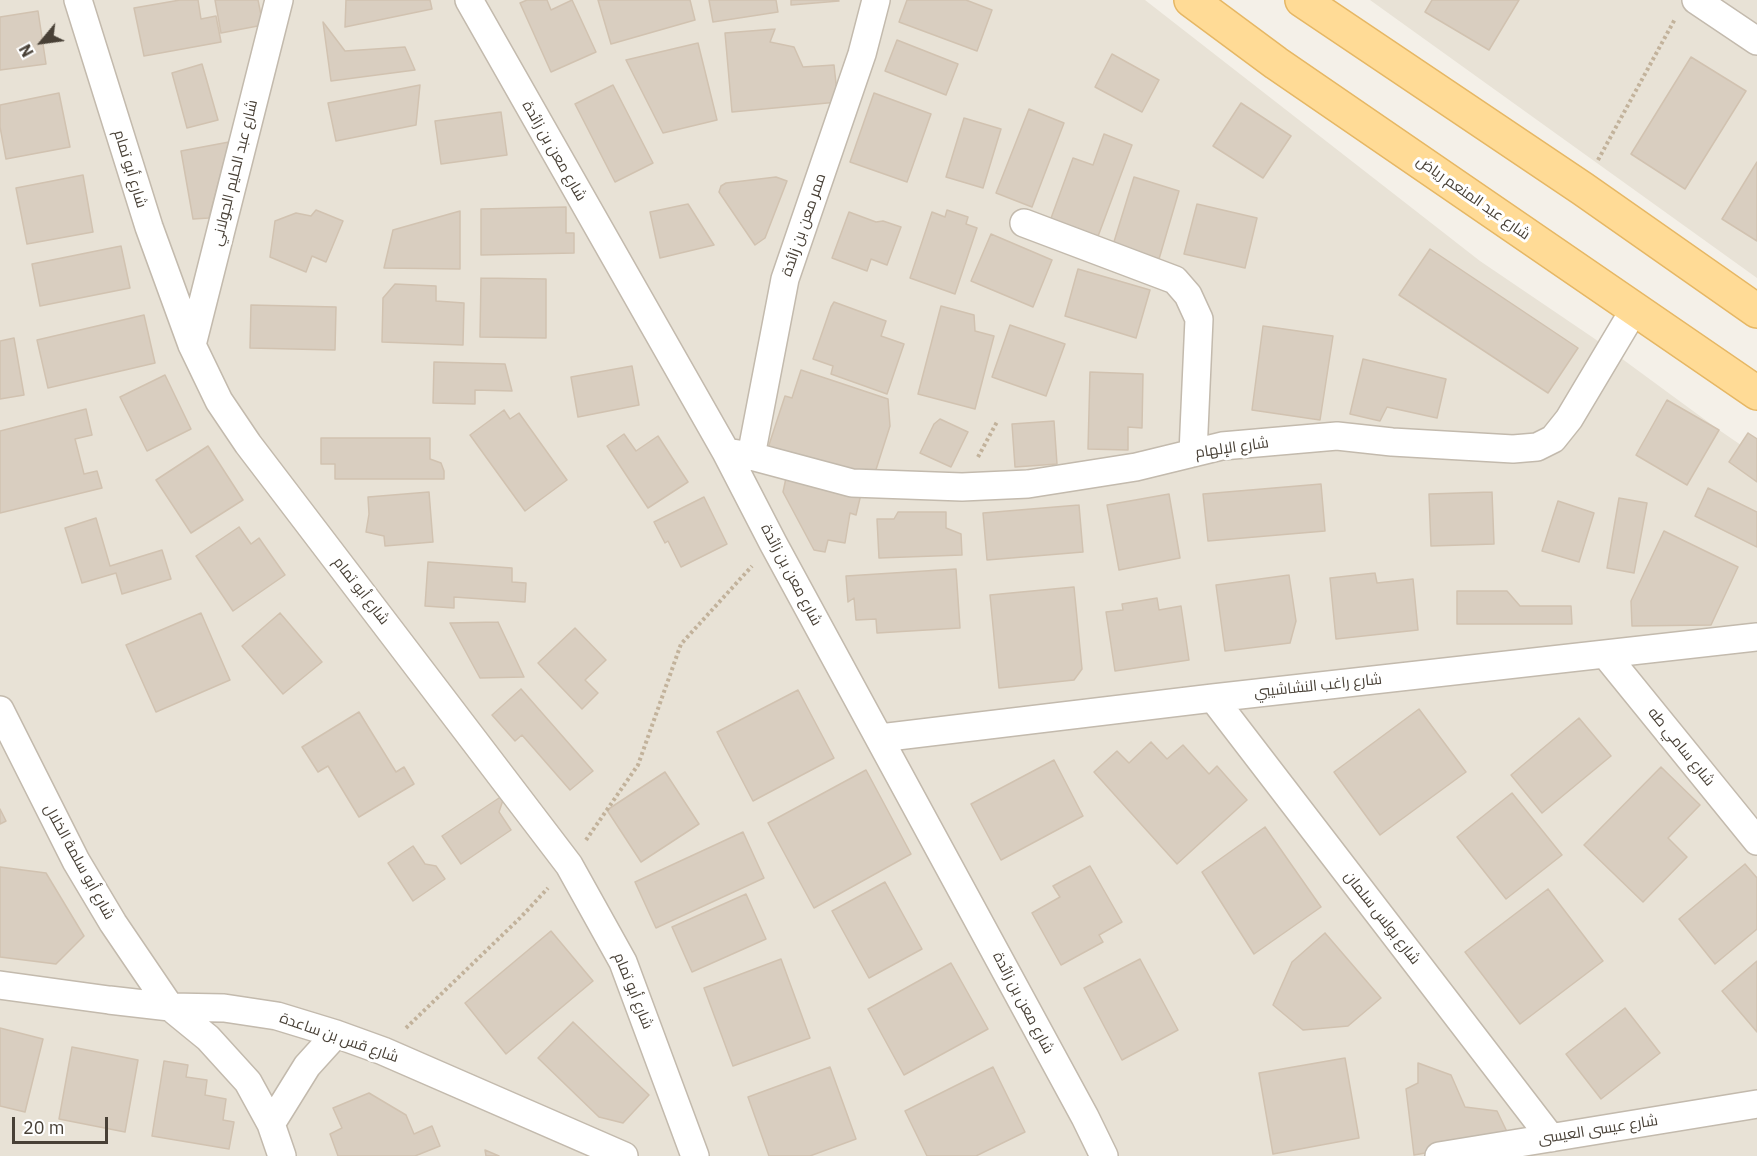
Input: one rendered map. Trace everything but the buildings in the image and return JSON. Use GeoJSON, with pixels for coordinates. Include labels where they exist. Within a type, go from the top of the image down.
{"type":"FeatureCollection","features":[{"type":"Feature","properties":{"kind":"main road","name":"شارع عبد المنعم رياض"},"geometry":{"type":"LineString","coordinates":[[1191,0],[1286,70],[1757,393]]}},
{"type":"Feature","properties":{"kind":"main road"},"geometry":{"type":"LineString","coordinates":[[1302,0],[1583,189],[1757,311]]}},
{"type":"Feature","properties":{"kind":"street","name":"شارع أبو تمام"},"geometry":{"type":"LineString","coordinates":[[78,0],[148,227],[192,345],[219,401],[248,444],[569,865],[623,962],[695,1156]]}},
{"type":"Feature","properties":{"kind":"street","name":"شارع عبد الحليم الجولاني"},"geometry":{"type":"LineString","coordinates":[[192,345],[279,0]]}},
{"type":"Feature","properties":{"kind":"street","name":"شارع معن بن زائدة"},"geometry":{"type":"LineString","coordinates":[[469,0],[738,454],[773,543],[1104,1156]]}},
{"type":"Feature","properties":{"kind":"street","name":"ممر معن بن زائدة"},"geometry":{"type":"LineString","coordinates":[[738,454],[785,279],[862,54],[876,0]]}},
{"type":"Feature","properties":{"kind":"street"},"geometry":{"type":"LineString","coordinates":[[1688,5],[1757,41]]}},
{"type":"Feature","properties":{"kind":"street"},"geometry":{"type":"LineString","coordinates":[[1024,223],[1175,280],[1188,295],[1199,319],[1193,453]]}},
{"type":"Feature","properties":{"kind":"street","name":"شارع الإلهام"},"geometry":{"type":"LineString","coordinates":[[738,454],[852,483],[962,487],[1028,484],[1136,467],[1222,446],[1336,436],[1491,448],[1537,447],[1553,439],[1569,419],[1634,310]]}},
{"type":"Feature","properties":{"kind":"street","name":"شارع راغب النشاشيبي"},"geometry":{"type":"LineString","coordinates":[[880,738],[1213,698],[1757,638]]}},
{"type":"Feature","properties":{"kind":"street","name":"شارع سامي طه"},"geometry":{"type":"LineString","coordinates":[[1605,654],[1757,841]]}},
{"type":"Feature","properties":{"kind":"street","name":"شارع بولس سلمان"},"geometry":{"type":"LineString","coordinates":[[1213,698],[1551,1138]]}},
{"type":"Feature","properties":{"kind":"street","name":"شارع أبو سلمة الخلال"},"geometry":{"type":"LineString","coordinates":[[0,710],[76,861],[113,923],[170,1007],[208,1038],[248,1082],[270,1124],[282,1156]]}},
{"type":"Feature","properties":{"kind":"street","name":"شارع قس بن ساعدة"},"geometry":{"type":"LineString","coordinates":[[0,985],[170,1007],[224,1008],[277,1016],[383,1050],[624,1156]]}},
{"type":"Feature","properties":{"kind":"street"},"geometry":{"type":"LineString","coordinates":[[270,1124],[307,1066],[336,1034]]}},
{"type":"Feature","properties":{"kind":"street","name":"شارع عيسى العيسى"},"geometry":{"type":"LineString","coordinates":[[1439,1156],[1757,1104]]}},
{"type":"Feature","properties":{"kind":"path"},"geometry":{"type":"LineString","coordinates":[[1583,189],[1688,5]]}},
{"type":"Feature","properties":{"kind":"path"},"geometry":{"type":"LineString","coordinates":[[962,487],[998,420]]}},
{"type":"Feature","properties":{"kind":"path"},"geometry":{"type":"LineString","coordinates":[[383,1050],[521,917],[569,865],[638,765],[681,644],[773,543]]}},
{"type":"Feature","properties":{"kind":"shaded area"},"geometry":{"type":"Polygon","coordinates":[[[0,0],[1145,0],[1480,261],[1595,339],[1757,456],[1757,1156],[0,1156],[0,0]]]}},
{"type":"Feature","properties":{"kind":"shaded area"},"geometry":{"type":"Polygon","coordinates":[[[1370,0],[1757,0],[1757,278],[1370,0]]]}}]}
